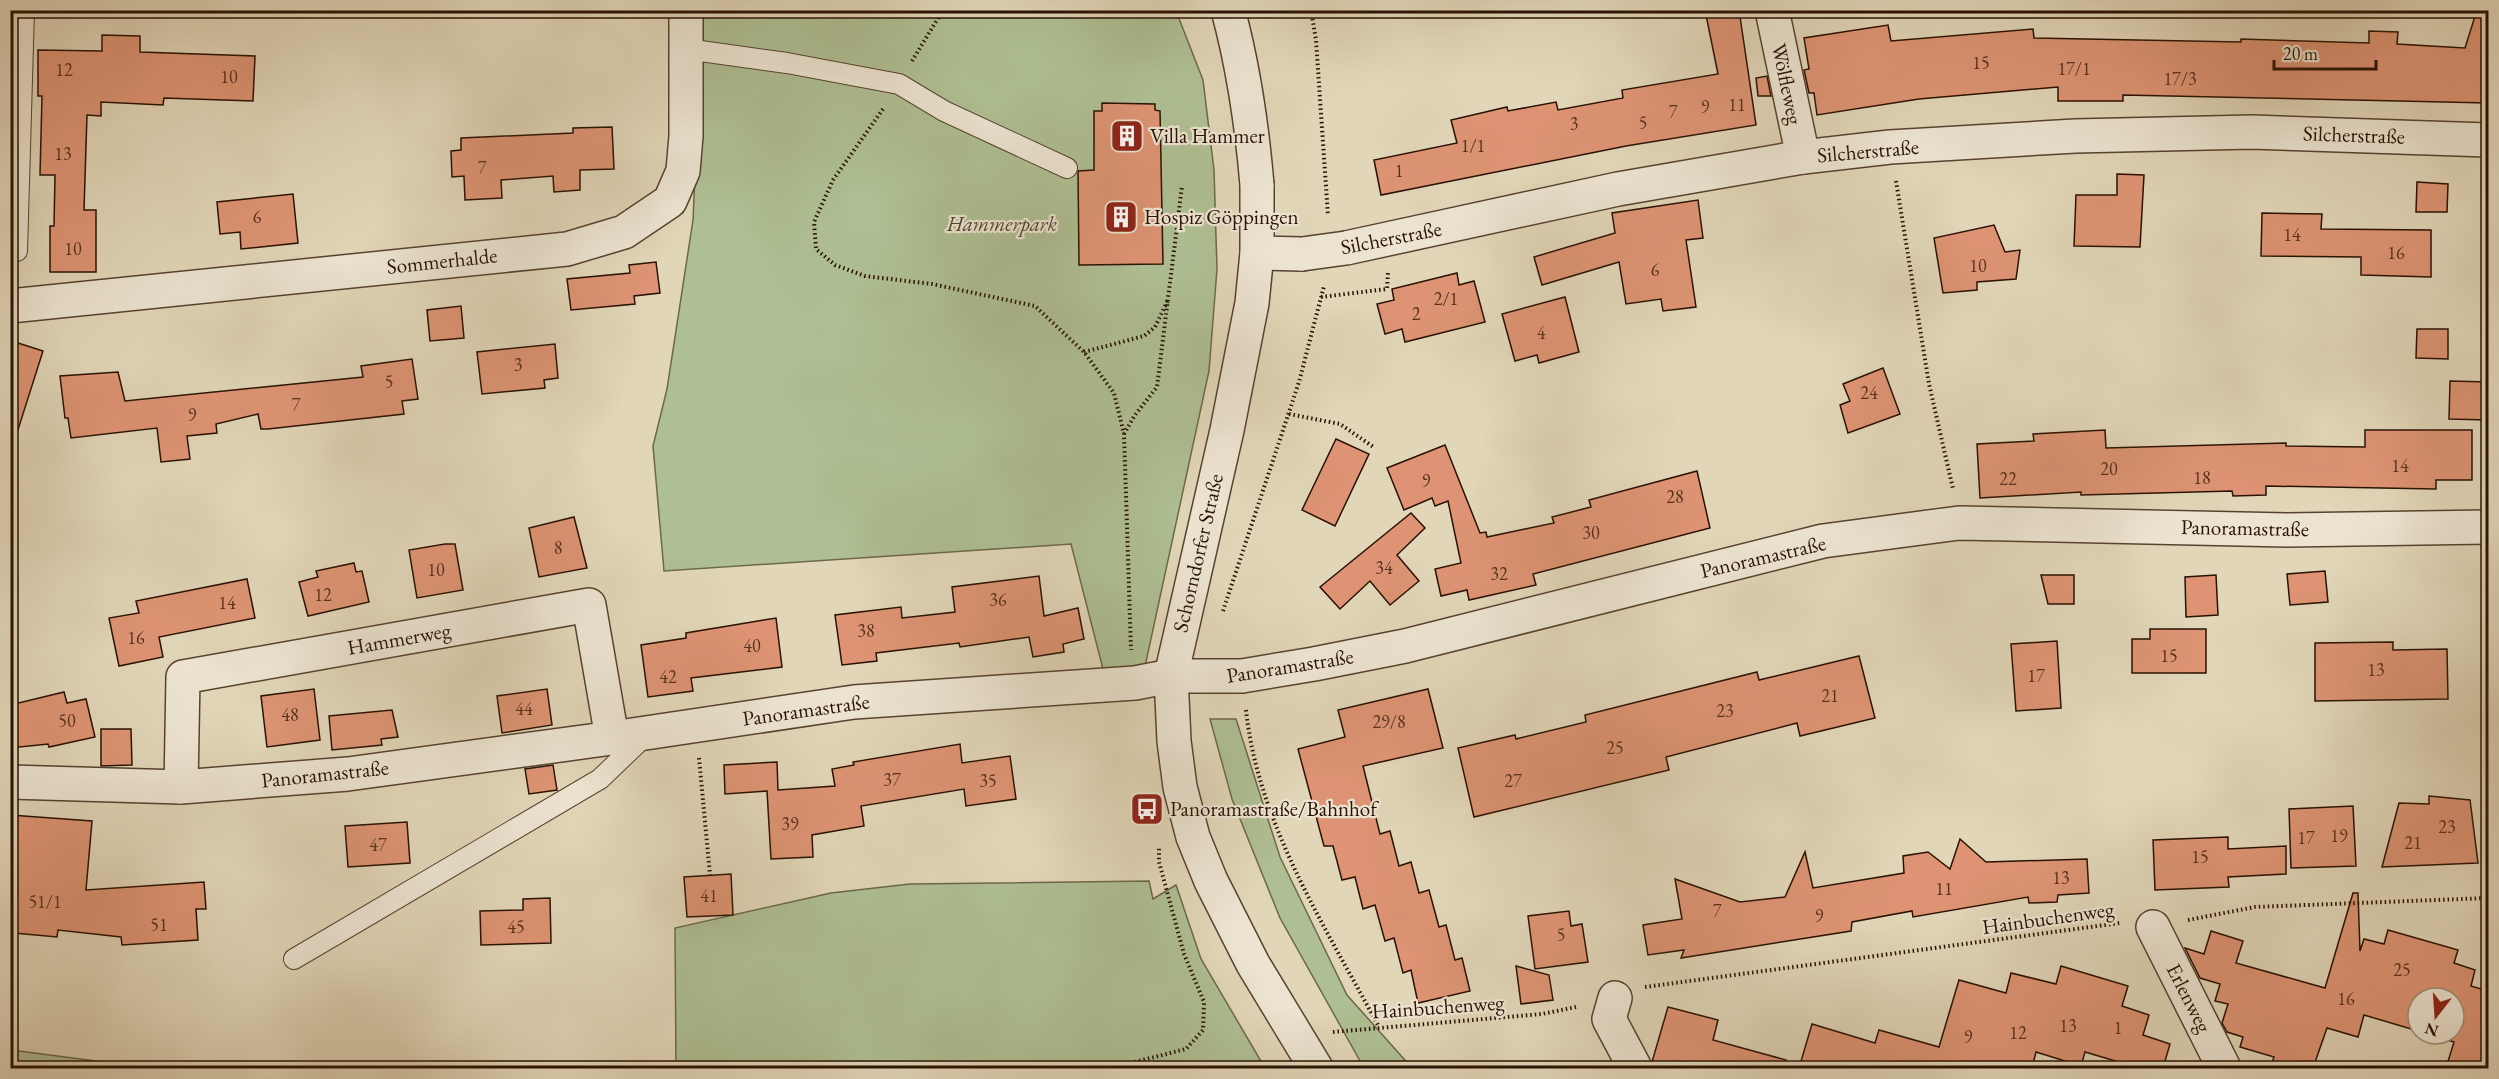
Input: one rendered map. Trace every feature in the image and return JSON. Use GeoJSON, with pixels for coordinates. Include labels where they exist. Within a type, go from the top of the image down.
{"type":"FeatureCollection","features":[{"type":"Feature","properties":{"kind":"street","name":"Sommerhalde"},"geometry":{"type":"LineString","coordinates":[[10,306],[567,249],[624,232],[670,201],[683,171],[686,136],[686,10]]}},
{"type":"Feature","properties":{"kind":"street","name":"Schorndorfer Straße"},"geometry":{"type":"LineString","coordinates":[[1228,10],[1240,55],[1250,110],[1257,185],[1257,254],[1252,303],[1227,430],[1171,676],[1179,788],[1193,837],[1211,880],[1253,964],[1316,1068]]}},
{"type":"Feature","properties":{"kind":"street","name":"Wölfleweg"},"geometry":{"type":"LineString","coordinates":[[1772,10],[1803,157]]}},
{"type":"Feature","properties":{"kind":"street","name":"Silcherstraße"},"geometry":{"type":"LineString","coordinates":[[1257,254],[1314,265],[1346,248],[1618,189],[1803,157],[1890,147],[2075,136],[2252,132],[2488,140]]}},
{"type":"Feature","properties":{"kind":"street","name":"Panoramastraße"},"geometry":{"type":"LineString","coordinates":[[10,782],[181,786],[348,774],[649,733],[854,702],[1135,683],[1171,676],[1242,676],[1405,646],[1822,541],[1959,523],[2287,530],[2488,527]]}},
{"type":"Feature","properties":{"kind":"street","name":"Hammerweg"},"geometry":{"type":"LineString","coordinates":[[181,786],[183,678],[589,605],[612,738]]}},
{"type":"Feature","properties":{"kind":"street","name":"Erlenweg"},"geometry":{"type":"LineString","coordinates":[[2153,927],[2224,1068]]}},
{"type":"Feature","properties":{"kind":"street"},"geometry":{"type":"LineString","coordinates":[[1615,998],[1609,1019],[1635,1068]]}},
{"type":"Feature","properties":{"kind":"lane"},"geometry":{"type":"LineString","coordinates":[[17,251],[24,10]]}},
{"type":"Feature","properties":{"kind":"lane"},"geometry":{"type":"LineString","coordinates":[[686,49],[787,63],[899,84],[944,111],[1067,168]]}},
{"type":"Feature","properties":{"kind":"lane"},"geometry":{"type":"LineString","coordinates":[[294,959],[600,779],[649,733]]}},
{"type":"Feature","properties":{"kind":"path"},"geometry":{"type":"LineString","coordinates":[[943,10],[899,84],[834,180],[814,222],[816,249],[835,265],[864,276],[932,284],[1035,306],[1084,352],[1114,393],[1124,434],[1129,640],[1135,683]]}},
{"type":"Feature","properties":{"kind":"path"},"geometry":{"type":"LineString","coordinates":[[1311,10],[1316,40],[1328,219]]}},
{"type":"Feature","properties":{"kind":"path"},"geometry":{"type":"LineString","coordinates":[[1890,147],[1929,384],[1953,489]]}},
{"type":"Feature","properties":{"kind":"path"},"geometry":{"type":"LineString","coordinates":[[1124,434],[1135,415],[1157,387],[1182,186]]}},
{"type":"Feature","properties":{"kind":"path"},"geometry":{"type":"LineString","coordinates":[[1223,612],[1289,414],[1321,297],[1314,265]]}},
{"type":"Feature","properties":{"kind":"path"},"geometry":{"type":"LineString","coordinates":[[1321,297],[1387,289]]}},
{"type":"Feature","properties":{"kind":"path"},"geometry":{"type":"LineString","coordinates":[[1084,352],[1144,336],[1155,327],[1169,297]]}},
{"type":"Feature","properties":{"kind":"path"},"geometry":{"type":"LineString","coordinates":[[1289,414],[1340,424],[1375,448]]}},
{"type":"Feature","properties":{"kind":"path"},"geometry":{"type":"LineString","coordinates":[[1242,676],[1250,747],[1288,854],[1379,1027]]}},
{"type":"Feature","properties":{"kind":"path"},"geometry":{"type":"LineString","coordinates":[[709,757],[699,758],[710,875]]}},
{"type":"Feature","properties":{"kind":"path"},"geometry":{"type":"LineString","coordinates":[[1118,1068],[1122,1065],[1186,1049],[1203,1030],[1204,1002],[1184,954],[1159,862],[1159,839]]}},
{"type":"Feature","properties":{"kind":"path","name":"Hainbuchenweg"},"geometry":{"type":"LineString","coordinates":[[1615,998],[1625,989],[2120,923],[2132,922],[2153,927],[2255,907],[2488,898]]}},
{"type":"Feature","properties":{"kind":"path","name":"Hainbuchenweg"},"geometry":{"type":"LineString","coordinates":[[1337,1030],[1542,1014]]}},
{"type":"Feature","properties":{"kind":"green space","name":"Hammerpark"},"geometry":{"type":"Polygon","coordinates":[[[796,10],[1176,11],[1203,80],[1214,170],[1217,269],[1209,371],[1144,671],[1103,669],[1071,544],[664,571],[653,446],[667,389],[693,220],[702,16],[796,10]]]}},
{"type":"Feature","properties":{"kind":"green space"},"geometry":{"type":"Polygon","coordinates":[[[1210,719],[1236,719],[1280,857],[1347,995],[1412,1068],[1364,1068],[1280,918],[1232,799],[1210,719]]]}},
{"type":"Feature","properties":{"kind":"green space"},"geometry":{"type":"Polygon","coordinates":[[[1149,881],[1153,899],[1176,885],[1201,959],[1265,1068],[676,1068],[675,928],[831,893],[910,884],[1149,881]]]}},
{"type":"Feature","properties":{"kind":"green space"},"geometry":{"type":"Polygon","coordinates":[[[11,1050],[150,1068],[11,1068],[11,1050]]]}},
{"type":"Feature","properties":{"kind":"building"},"geometry":{"type":"Polygon","coordinates":[[[1705,10],[1739,10],[1756,125],[1626,146],[1381,195],[1374,160],[1457,143],[1451,120],[1507,107],[1508,111],[1556,102],[1558,110],[1623,98],[1622,90],[1718,74],[1705,10]]]}},
{"type":"Feature","properties":{"kind":"building"},"geometry":{"type":"Polygon","coordinates":[[[2477,10],[2488,10],[2488,103],[2123,95],[2123,101],[2058,101],[2058,87],[1919,99],[1817,115],[1814,93],[1809,93],[1804,70],[1809,69],[1804,38],[1888,25],[1891,41],[2033,29],[2034,38],[2241,42],[2241,39],[2369,43],[2369,31],[2398,32],[2397,44],[2465,48],[2477,10]]]}},
{"type":"Feature","properties":{"kind":"building"},"geometry":{"type":"Polygon","coordinates":[[[102,35],[140,36],[140,52],[255,56],[253,101],[164,98],[163,105],[101,102],[101,116],[87,115],[84,210],[96,210],[96,272],[50,272],[50,226],[54,226],[55,175],[40,175],[42,96],[38,96],[38,50],[102,51],[102,35]]]}},
{"type":"Feature","properties":{"kind":"building"},"geometry":{"type":"Polygon","coordinates":[[[1767,76],[1771,96],[1758,96],[1756,78],[1767,76]]]}},
{"type":"Feature","properties":{"kind":"building","name":"Hospiz Göppingen"},"geometry":{"type":"Polygon","coordinates":[[[1102,103],[1155,104],[1155,110],[1160,111],[1163,264],[1079,265],[1078,171],[1094,170],[1094,111],[1102,111],[1102,103]]]}},
{"type":"Feature","properties":{"kind":"building"},"geometry":{"type":"Polygon","coordinates":[[[612,127],[614,169],[580,170],[580,190],[554,192],[553,176],[501,180],[502,198],[465,200],[464,176],[452,177],[451,151],[461,150],[461,138],[573,133],[573,128],[612,127]]]}},
{"type":"Feature","properties":{"kind":"building"},"geometry":{"type":"Polygon","coordinates":[[[2117,174],[2144,175],[2140,247],[2074,246],[2076,195],[2117,195],[2117,174]]]}},
{"type":"Feature","properties":{"kind":"building"},"geometry":{"type":"Polygon","coordinates":[[[2417,182],[2448,184],[2447,212],[2416,212],[2417,182]]]}},
{"type":"Feature","properties":{"kind":"building"},"geometry":{"type":"Polygon","coordinates":[[[293,194],[298,243],[241,249],[240,232],[220,234],[217,202],[293,194]]]}},
{"type":"Feature","properties":{"kind":"building"},"geometry":{"type":"Polygon","coordinates":[[[1698,200],[1703,238],[1686,240],[1696,307],[1663,311],[1661,299],[1626,304],[1619,262],[1542,285],[1534,257],[1615,233],[1612,213],[1698,200]]]}},
{"type":"Feature","properties":{"kind":"building"},"geometry":{"type":"Polygon","coordinates":[[[2262,213],[2322,214],[2321,229],[2431,230],[2431,277],[2361,275],[2361,257],[2261,256],[2262,213]]]}},
{"type":"Feature","properties":{"kind":"building"},"geometry":{"type":"Polygon","coordinates":[[[1994,225],[2005,252],[2020,250],[2016,279],[1977,282],[1977,290],[1943,293],[1934,238],[1994,225]]]}},
{"type":"Feature","properties":{"kind":"building"},"geometry":{"type":"Polygon","coordinates":[[[656,262],[660,293],[634,296],[635,304],[571,310],[567,279],[630,273],[629,265],[656,262]]]}},
{"type":"Feature","properties":{"kind":"building"},"geometry":{"type":"Polygon","coordinates":[[[1457,273],[1459,285],[1474,281],[1485,322],[1405,342],[1402,329],[1385,334],[1377,304],[1394,300],[1392,289],[1457,273]]]}},
{"type":"Feature","properties":{"kind":"building"},"geometry":{"type":"Polygon","coordinates":[[[1565,297],[1579,352],[1539,363],[1537,355],[1515,361],[1502,314],[1565,297]]]}},
{"type":"Feature","properties":{"kind":"building"},"geometry":{"type":"Polygon","coordinates":[[[461,306],[464,338],[430,341],[427,310],[461,306]]]}},
{"type":"Feature","properties":{"kind":"building"},"geometry":{"type":"Polygon","coordinates":[[[2417,329],[2448,329],[2448,359],[2416,358],[2417,329]]]}},
{"type":"Feature","properties":{"kind":"building"},"geometry":{"type":"Polygon","coordinates":[[[18,343],[43,351],[16,436],[10,435],[10,366],[18,343]]]}},
{"type":"Feature","properties":{"kind":"building"},"geometry":{"type":"Polygon","coordinates":[[[555,344],[558,378],[544,380],[545,388],[482,394],[477,352],[555,344]]]}},
{"type":"Feature","properties":{"kind":"building"},"geometry":{"type":"Polygon","coordinates":[[[412,359],[418,399],[402,401],[404,414],[261,429],[258,414],[216,424],[217,433],[187,436],[190,459],[161,462],[157,428],[71,438],[68,418],[65,418],[60,376],[118,372],[125,401],[363,377],[361,366],[412,359]]]}},
{"type":"Feature","properties":{"kind":"building"},"geometry":{"type":"Polygon","coordinates":[[[1883,368],[1900,414],[1848,433],[1840,405],[1850,401],[1843,384],[1883,368]]]}},
{"type":"Feature","properties":{"kind":"building"},"geometry":{"type":"Polygon","coordinates":[[[2450,381],[2488,382],[2488,420],[2449,419],[2450,381]]]}},
{"type":"Feature","properties":{"kind":"building"},"geometry":{"type":"Polygon","coordinates":[[[2105,430],[2106,448],[2286,443],[2286,446],[2365,447],[2365,430],[2472,430],[2472,480],[2436,480],[2436,489],[2266,486],[2266,495],[2233,496],[2232,491],[2081,495],[2081,492],[1980,498],[1977,444],[2034,441],[2033,434],[2105,430]]]}},
{"type":"Feature","properties":{"kind":"building"},"geometry":{"type":"Polygon","coordinates":[[[1336,439],[1369,454],[1335,526],[1302,510],[1336,439]]]}},
{"type":"Feature","properties":{"kind":"building"},"geometry":{"type":"Polygon","coordinates":[[[1445,445],[1480,533],[1486,532],[1487,537],[1554,523],[1552,517],[1591,507],[1589,500],[1697,471],[1710,528],[1533,574],[1536,585],[1469,600],[1467,590],[1441,596],[1435,569],[1461,563],[1448,501],[1435,506],[1432,498],[1404,510],[1387,468],[1445,445]]]}},
{"type":"Feature","properties":{"kind":"building"},"geometry":{"type":"Polygon","coordinates":[[[1411,513],[1425,528],[1397,555],[1419,581],[1390,605],[1370,581],[1340,609],[1320,587],[1411,513]]]}},
{"type":"Feature","properties":{"kind":"building"},"geometry":{"type":"Polygon","coordinates":[[[574,517],[587,568],[539,577],[529,528],[574,517]]]}},
{"type":"Feature","properties":{"kind":"building"},"geometry":{"type":"Polygon","coordinates":[[[455,544],[463,590],[417,598],[409,550],[455,544]]]}},
{"type":"Feature","properties":{"kind":"building"},"geometry":{"type":"Polygon","coordinates":[[[354,563],[356,572],[362,571],[369,602],[308,616],[299,582],[318,577],[316,571],[354,563]]]}},
{"type":"Feature","properties":{"kind":"building"},"geometry":{"type":"Polygon","coordinates":[[[2325,571],[2328,602],[2290,605],[2287,574],[2325,571]]]}},
{"type":"Feature","properties":{"kind":"building"},"geometry":{"type":"Polygon","coordinates":[[[2041,575],[2074,575],[2074,604],[2048,604],[2041,575]]]}},
{"type":"Feature","properties":{"kind":"building"},"geometry":{"type":"Polygon","coordinates":[[[2216,575],[2218,615],[2186,617],[2185,577],[2216,575]]]}},
{"type":"Feature","properties":{"kind":"building"},"geometry":{"type":"Polygon","coordinates":[[[1039,576],[1044,616],[1078,608],[1084,639],[1063,644],[1064,652],[1033,657],[1029,637],[960,647],[959,643],[876,653],[877,661],[842,665],[835,615],[901,607],[902,618],[955,612],[952,587],[1039,576]]]}},
{"type":"Feature","properties":{"kind":"building"},"geometry":{"type":"Polygon","coordinates":[[[247,579],[255,618],[159,637],[163,657],[119,666],[109,618],[139,613],[136,601],[247,579]]]}},
{"type":"Feature","properties":{"kind":"building"},"geometry":{"type":"Polygon","coordinates":[[[776,618],[782,667],[691,678],[693,691],[648,697],[641,645],[686,638],[686,633],[776,618]]]}},
{"type":"Feature","properties":{"kind":"building"},"geometry":{"type":"Polygon","coordinates":[[[2150,629],[2206,629],[2206,673],[2132,673],[2132,639],[2150,639],[2150,629]]]}},
{"type":"Feature","properties":{"kind":"building"},"geometry":{"type":"Polygon","coordinates":[[[2057,641],[2061,708],[2016,711],[2011,644],[2057,641]]]}},
{"type":"Feature","properties":{"kind":"building"},"geometry":{"type":"Polygon","coordinates":[[[2393,642],[2393,650],[2447,649],[2448,699],[2315,701],[2315,643],[2393,642]]]}},
{"type":"Feature","properties":{"kind":"building"},"geometry":{"type":"Polygon","coordinates":[[[1859,656],[1875,718],[1800,736],[1797,723],[1666,757],[1669,770],[1474,817],[1458,748],[1515,735],[1516,739],[1586,722],[1585,715],[1757,672],[1759,680],[1859,656]]]}},
{"type":"Feature","properties":{"kind":"building"},"geometry":{"type":"Polygon","coordinates":[[[314,689],[320,740],[267,747],[261,696],[314,689]]]}},
{"type":"Feature","properties":{"kind":"building"},"geometry":{"type":"Polygon","coordinates":[[[547,689],[552,725],[502,733],[497,696],[547,689]]]}},
{"type":"Feature","properties":{"kind":"building"},"geometry":{"type":"Polygon","coordinates":[[[1428,689],[1443,748],[1363,766],[1380,834],[1390,831],[1399,866],[1411,862],[1419,893],[1429,890],[1439,927],[1446,925],[1455,960],[1462,958],[1470,991],[1418,1003],[1411,970],[1403,973],[1394,938],[1385,941],[1375,905],[1363,909],[1355,877],[1342,880],[1333,846],[1324,846],[1298,749],[1345,737],[1338,710],[1428,689]]]}},
{"type":"Feature","properties":{"kind":"building"},"geometry":{"type":"Polygon","coordinates":[[[64,692],[67,703],[86,699],[95,737],[49,747],[48,744],[10,748],[10,705],[64,692]]]}},
{"type":"Feature","properties":{"kind":"building"},"geometry":{"type":"Polygon","coordinates":[[[392,710],[398,737],[381,739],[382,745],[332,750],[329,716],[392,710]]]}},
{"type":"Feature","properties":{"kind":"building"},"geometry":{"type":"Polygon","coordinates":[[[101,729],[131,729],[132,765],[101,766],[101,729]]]}},
{"type":"Feature","properties":{"kind":"building"},"geometry":{"type":"Polygon","coordinates":[[[960,744],[962,763],[1010,756],[1016,799],[966,806],[964,789],[861,806],[864,826],[812,835],[813,857],[771,859],[767,791],[725,794],[724,765],[777,762],[778,790],[835,786],[832,769],[854,765],[853,762],[960,744]]]}},
{"type":"Feature","properties":{"kind":"building"},"geometry":{"type":"Polygon","coordinates":[[[553,765],[557,790],[529,794],[525,769],[553,765]]]}},
{"type":"Feature","properties":{"kind":"building"},"geometry":{"type":"Polygon","coordinates":[[[2429,796],[2470,800],[2478,863],[2382,867],[2399,803],[2429,804],[2429,796]]]}},
{"type":"Feature","properties":{"kind":"building"},"geometry":{"type":"Polygon","coordinates":[[[2353,806],[2356,866],[2291,868],[2289,809],[2353,806]]]}},
{"type":"Feature","properties":{"kind":"building"},"geometry":{"type":"Polygon","coordinates":[[[10,815],[92,821],[86,890],[204,882],[206,909],[196,909],[198,940],[122,945],[121,937],[58,930],[57,937],[14,933],[14,928],[10,928],[10,815]]]}},
{"type":"Feature","properties":{"kind":"building"},"geometry":{"type":"Polygon","coordinates":[[[407,822],[410,863],[348,867],[345,826],[407,822]]]}},
{"type":"Feature","properties":{"kind":"building"},"geometry":{"type":"Polygon","coordinates":[[[2228,837],[2228,849],[2286,846],[2286,874],[2228,877],[2229,887],[2155,890],[2153,840],[2228,837]]]}},
{"type":"Feature","properties":{"kind":"building"},"geometry":{"type":"Polygon","coordinates":[[[1960,839],[1986,862],[2087,859],[2089,893],[2058,895],[2057,902],[2029,903],[2028,897],[1913,917],[1912,911],[1852,922],[1851,931],[1681,958],[1684,950],[1648,955],[1643,925],[1682,919],[1675,879],[1740,902],[1785,897],[1805,852],[1813,888],[1904,873],[1903,856],[1928,852],[1950,869],[1960,839]]]}},
{"type":"Feature","properties":{"kind":"building"},"geometry":{"type":"Polygon","coordinates":[[[731,874],[733,915],[687,917],[684,877],[731,874]]]}},
{"type":"Feature","properties":{"kind":"building"},"geometry":{"type":"Polygon","coordinates":[[[2353,893],[2358,893],[2360,951],[2364,939],[2384,944],[2388,930],[2458,950],[2454,963],[2475,970],[2471,986],[2488,991],[2488,1068],[2446,1068],[2453,1046],[2466,1046],[2466,986],[2406,986],[2406,1027],[2364,1015],[2358,1037],[2327,1028],[2313,1068],[2270,1068],[2274,1057],[2240,1047],[2243,1037],[2227,1032],[2222,1023],[2228,1004],[2215,1001],[2220,984],[2200,978],[2185,948],[2204,954],[2211,931],[2243,941],[2236,963],[2325,988],[2353,893]]]}},
{"type":"Feature","properties":{"kind":"building"},"geometry":{"type":"Polygon","coordinates":[[[550,898],[551,943],[481,945],[480,911],[523,910],[523,899],[550,898]]]}},
{"type":"Feature","properties":{"kind":"building"},"geometry":{"type":"Polygon","coordinates":[[[1569,911],[1571,926],[1582,924],[1588,962],[1535,969],[1528,916],[1569,911]]]}},
{"type":"Feature","properties":{"kind":"building"},"geometry":{"type":"Polygon","coordinates":[[[1516,966],[1549,975],[1553,1000],[1521,1004],[1516,966]]]}},
{"type":"Feature","properties":{"kind":"building"},"geometry":{"type":"Polygon","coordinates":[[[2061,966],[2128,986],[2122,1006],[2149,1015],[2143,1035],[2170,1044],[2163,1068],[2139,1068],[2085,1052],[2081,1066],[2036,1052],[2032,1068],[1799,1068],[1812,1024],[1875,1043],[1879,1030],[1939,1047],[1959,980],[2006,993],[2011,973],[2056,984],[2061,966]]]}},
{"type":"Feature","properties":{"kind":"building"},"geometry":{"type":"Polygon","coordinates":[[[1668,1007],[1718,1020],[1713,1040],[1786,1060],[1785,1068],[1654,1068],[1652,1062],[1668,1007]]]}},
{"type":"Feature","properties":{"kind":"place","name":"Villa Hammer"},"geometry":{"type":"Point","coordinates":[1127,136]}},
{"type":"Feature","properties":{"kind":"place","name":"Hospiz Göppingen"},"geometry":{"type":"Point","coordinates":[1121,217]}},
{"type":"Feature","properties":{"kind":"place","name":"Panoramastraße/Bahnhof"},"geometry":{"type":"Point","coordinates":[1147,809]}}]}
